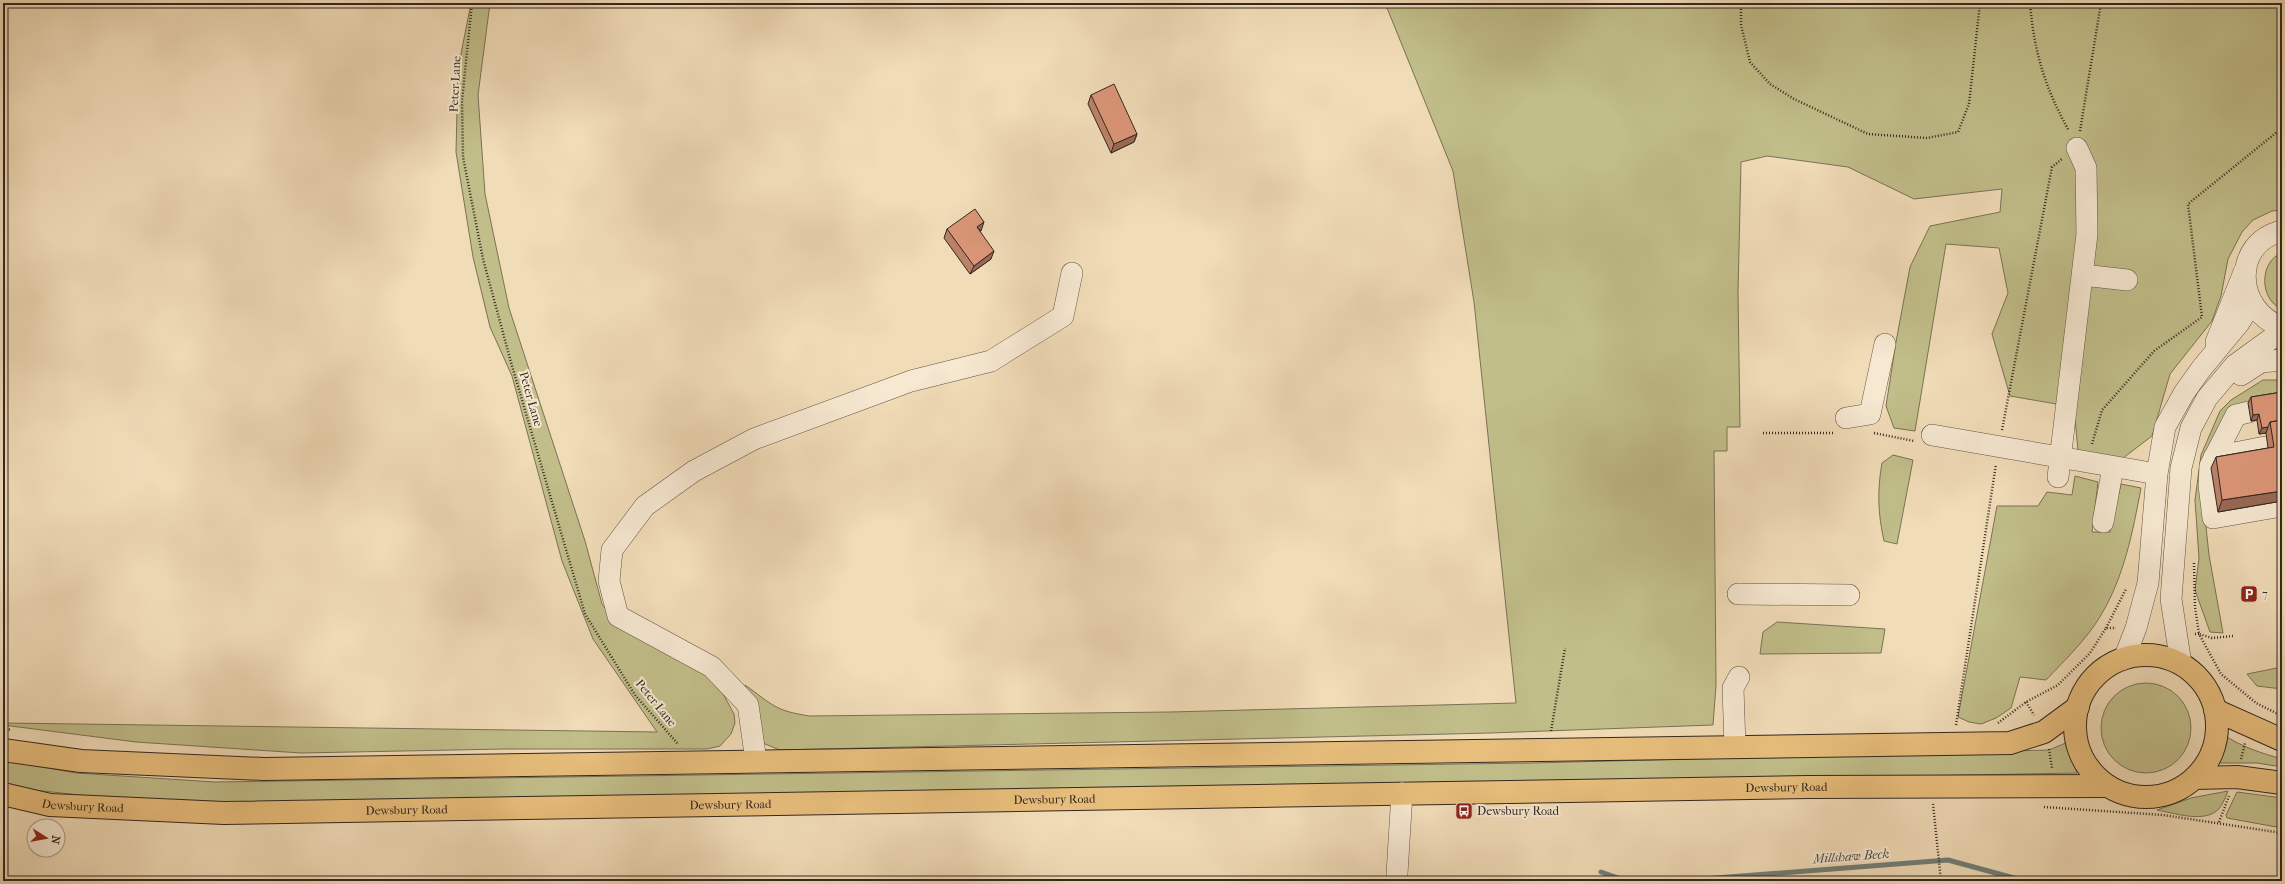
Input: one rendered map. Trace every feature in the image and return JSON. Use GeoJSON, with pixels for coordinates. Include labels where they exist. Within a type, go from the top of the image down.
{"type":"FeatureCollection","features":[{"type":"Feature","properties":{"kind":"highway","name":"Dewsbury Road"},"geometry":{"type":"LineString","coordinates":[[3,794],[50,805],[224,813],[1402,793],[1931,786],[2107,786],[2133,796],[2153,797],[2176,792],[2195,778],[2209,760],[2217,737],[2216,710],[2206,688],[2195,675],[2181,664],[2157,656],[2140,656],[2124,659],[2103,670],[2087,687],[2078,706],[2075,729],[2080,751],[2090,771],[2107,786]]}},
{"type":"Feature","properties":{"kind":"highway","name":"Dewsbury Road"},"geometry":{"type":"LineString","coordinates":[[7,740],[81,761],[264,769],[2010,743],[2044,732],[2078,706]]}},
{"type":"Feature","properties":{"kind":"highway"},"geometry":{"type":"LineString","coordinates":[[2216,710],[2282,740]]}},
{"type":"Feature","properties":{"kind":"highway"},"geometry":{"type":"LineString","coordinates":[[2195,778],[2237,777],[2282,783]]}},
{"type":"Feature","properties":{"kind":"street"},"geometry":{"type":"LineString","coordinates":[[2059,467],[2087,234],[2086,168],[2077,148]]}},
{"type":"Feature","properties":{"kind":"street"},"geometry":{"type":"LineString","coordinates":[[2210,359],[2248,262],[2259,244],[2268,237],[2282,231]]}},
{"type":"Feature","properties":{"kind":"street"},"geometry":{"type":"LineString","coordinates":[[2248,262],[2245,283],[2251,304],[2260,315],[2272,324],[2282,327]]}},
{"type":"Feature","properties":{"kind":"street"},"geometry":{"type":"LineString","coordinates":[[756,761],[748,705],[712,667],[618,616],[609,581],[612,550],[645,506],[694,471],[754,439],[911,381],[991,362],[1063,316],[1072,273]]}},
{"type":"Feature","properties":{"kind":"street"},"geometry":{"type":"LineString","coordinates":[[2083,275],[2127,280]]}},
{"type":"Feature","properties":{"kind":"street"},"geometry":{"type":"LineString","coordinates":[[2124,659],[2136,628],[2148,583],[2157,474],[2166,427],[2184,393],[2239,323],[2251,304]]}},
{"type":"Feature","properties":{"kind":"street"},"geometry":{"type":"LineString","coordinates":[[2181,664],[2171,599],[2176,511],[2181,468],[2190,428],[2207,398],[2235,365],[2282,331]]}},
{"type":"Feature","properties":{"kind":"street"},"geometry":{"type":"LineString","coordinates":[[1846,418],[1870,414],[1885,344]]}},
{"type":"Feature","properties":{"kind":"street"},"geometry":{"type":"LineString","coordinates":[[2207,398],[2261,362],[2282,360]]}},
{"type":"Feature","properties":{"kind":"street"},"geometry":{"type":"LineString","coordinates":[[2249,412],[2236,414],[2210,466],[2209,485],[2213,518],[2282,506]]}},
{"type":"Feature","properties":{"kind":"street"},"geometry":{"type":"LineString","coordinates":[[1932,435],[1999,446],[2059,467],[2087,462],[2157,474]]}},
{"type":"Feature","properties":{"kind":"street"},"geometry":{"type":"LineString","coordinates":[[2214,457],[2266,447]]}},
{"type":"Feature","properties":{"kind":"street"},"geometry":{"type":"LineString","coordinates":[[2103,522],[2113,467]]}},
{"type":"Feature","properties":{"kind":"street"},"geometry":{"type":"LineString","coordinates":[[1738,594],[1849,595]]}},
{"type":"Feature","properties":{"kind":"street"},"geometry":{"type":"LineString","coordinates":[[1735,746],[1733,688],[1739,677]]}},
{"type":"Feature","properties":{"kind":"street"},"geometry":{"type":"LineString","coordinates":[[1397,874],[1402,793]]}},
{"type":"Feature","properties":{"kind":"path","name":"Peter Lane"},"geometry":{"type":"LineString","coordinates":[[472,3],[462,101],[463,157],[483,259],[512,366],[585,614],[635,695],[694,762]]}},
{"type":"Feature","properties":{"kind":"path"},"geometry":{"type":"LineString","coordinates":[[1741,3],[1741,25],[1750,62],[1770,84],[1794,99],[1868,134],[1928,138],[1958,132],[1969,104],[1980,3]]}},
{"type":"Feature","properties":{"kind":"path"},"geometry":{"type":"LineString","coordinates":[[2030,3],[2036,49],[2043,76],[2077,148]]}},
{"type":"Feature","properties":{"kind":"path"},"geometry":{"type":"LineString","coordinates":[[1956,725],[1999,446],[2052,167],[2077,148],[2101,3]]}},
{"type":"Feature","properties":{"kind":"path"},"geometry":{"type":"LineString","coordinates":[[2087,462],[2102,410],[2154,351],[2202,317],[2188,204],[2282,128]]}},
{"type":"Feature","properties":{"kind":"path"},"geometry":{"type":"LineString","coordinates":[[2199,634],[2212,638],[2234,636]]}},
{"type":"Feature","properties":{"kind":"path"},"geometry":{"type":"LineString","coordinates":[[1547,749],[1565,648]]}},
{"type":"Feature","properties":{"kind":"path"},"geometry":{"type":"LineString","coordinates":[[2026,702],[2044,732],[2056,785],[2054,808]]}},
{"type":"Feature","properties":{"kind":"path"},"geometry":{"type":"LineString","coordinates":[[3,728],[7,740]]}},
{"type":"Feature","properties":{"kind":"path"},"geometry":{"type":"LineString","coordinates":[[1931,786],[1941,881]]}},
{"type":"Feature","properties":{"kind":"path"},"geometry":{"type":"LineString","coordinates":[[2039,807],[2163,815],[2282,833]]}},
{"type":"Feature","properties":{"kind":"shaded area"},"geometry":{"type":"Polygon","coordinates":[[[471,3],[490,3],[478,95],[485,194],[509,308],[585,541],[602,604],[618,625],[702,672],[721,690],[734,714],[735,723],[731,734],[720,746],[707,749],[504,749],[301,753],[136,742],[3,725],[3,723],[657,732],[593,639],[562,561],[512,376],[490,327],[473,257],[456,152],[458,69],[471,3]]]}},
{"type":"Feature","properties":{"kind":"shaded area"},"geometry":{"type":"Polygon","coordinates":[[[1385,3],[2282,3],[2282,210],[2272,211],[2253,220],[2242,232],[2228,259],[2221,296],[2212,321],[2170,374],[2152,436],[2123,458],[2078,451],[2074,407],[2010,396],[1992,334],[2008,293],[1999,248],[1946,244],[1915,431],[1894,428],[1886,406],[1910,267],[1930,226],[2000,212],[2002,189],[1914,199],[1848,167],[1767,156],[1741,162],[1738,293],[1740,427],[1727,427],[1727,451],[1714,451],[1716,685],[1713,725],[1490,733],[780,750],[765,744],[760,737],[745,685],[781,709],[810,716],[1170,712],[1516,703],[1474,302],[1453,171],[1385,3]]]}},
{"type":"Feature","properties":{"kind":"shaded area"},"geometry":{"type":"Polygon","coordinates":[[[2282,253],[2282,309],[2274,304],[2269,298],[2265,281],[2269,264],[2274,257],[2282,253]]]}},
{"type":"Feature","properties":{"kind":"shaded area"},"geometry":{"type":"Polygon","coordinates":[[[2263,380],[2282,380],[2282,398],[2248,403],[2202,489],[2209,555],[2223,633],[2210,632],[2195,590],[2199,558],[2195,500],[2201,455],[2220,411],[2231,400],[2263,380]]]}},
{"type":"Feature","properties":{"kind":"shaded area"},"geometry":{"type":"Polygon","coordinates":[[[1893,455],[1913,460],[1897,544],[1884,541],[1880,521],[1879,502],[1879,483],[1882,463],[1893,455]]]}},
{"type":"Feature","properties":{"kind":"shaded area"},"geometry":{"type":"Polygon","coordinates":[[[2075,476],[2098,482],[2092,532],[2110,532],[2121,484],[2141,488],[2127,553],[2109,600],[2089,632],[2046,680],[2020,677],[2011,708],[1996,718],[1981,724],[1969,722],[1958,717],[1997,506],[2038,506],[2047,492],[2072,495],[2075,476]]]}},
{"type":"Feature","properties":{"kind":"shaded area"},"geometry":{"type":"Polygon","coordinates":[[[1777,622],[1885,629],[1881,653],[1760,654],[1763,632],[1777,622]]]}},
{"type":"Feature","properties":{"kind":"shaded area"},"geometry":{"type":"Polygon","coordinates":[[[2282,667],[2282,689],[2257,686],[2247,674],[2282,667]]]}},
{"type":"Feature","properties":{"kind":"shaded area"},"geometry":{"type":"Polygon","coordinates":[[[2146,683],[2163,686],[2178,696],[2188,711],[2191,728],[2188,745],[2178,760],[2163,770],[2146,773],[2129,770],[2114,760],[2104,745],[2101,728],[2104,711],[2114,696],[2129,686],[2146,683]]]}},
{"type":"Feature","properties":{"kind":"shaded area"},"geometry":{"type":"Polygon","coordinates":[[[2224,735],[2252,749],[2282,759],[2282,767],[2257,763],[2217,763],[2224,735]]]}},
{"type":"Feature","properties":{"kind":"shaded area"},"geometry":{"type":"Polygon","coordinates":[[[2068,742],[2077,773],[186,807],[34,790],[3,783],[3,760],[76,773],[215,782],[1532,763],[2049,750],[2068,742]]]}},
{"type":"Feature","properties":{"kind":"shaded area"},"geometry":{"type":"Polygon","coordinates":[[[2228,791],[2220,808],[2209,815],[2195,817],[2157,810],[2191,798],[2228,791]]]}},
{"type":"Feature","properties":{"kind":"shaded area"},"geometry":{"type":"Polygon","coordinates":[[[2237,792],[2282,798],[2282,828],[2227,818],[2226,815],[2237,792]]]}},
{"type":"Feature","properties":{"kind":"building"},"geometry":{"type":"Polygon","coordinates":[[[1114,84],[1137,134],[1114,144],[1091,95],[1114,84]]]}},
{"type":"Feature","properties":{"kind":"building"},"geometry":{"type":"Polygon","coordinates":[[[975,209],[984,222],[977,227],[994,251],[974,266],[947,229],[975,209]]]}},
{"type":"Feature","properties":{"kind":"building"},"geometry":{"type":"Polygon","coordinates":[[[2282,392],[2282,420],[2270,422],[2268,427],[2262,428],[2259,414],[2253,415],[2251,397],[2282,392]]]}},
{"type":"Feature","properties":{"kind":"building"},"geometry":{"type":"Polygon","coordinates":[[[2282,420],[2282,491],[2222,500],[2216,457],[2274,447],[2270,422],[2282,420]]]}},
{"type":"Feature","properties":{"kind":"waterway","name":"Millshaw Beck"},"geometry":{"type":"LineString","coordinates":[[1677,881],[1948,860],[2025,881]]}},
{"type":"Feature","properties":{"kind":"waterway","name":"Millshaw Beck"},"geometry":{"type":"LineString","coordinates":[[1601,872],[1627,881]]}},
{"type":"Feature","properties":{"kind":"place","name":"7"},"geometry":{"type":"Point","coordinates":[2249,594]}},
{"type":"Feature","properties":{"kind":"place","name":"Dewsbury Road"},"geometry":{"type":"Point","coordinates":[1464,811]}}]}
